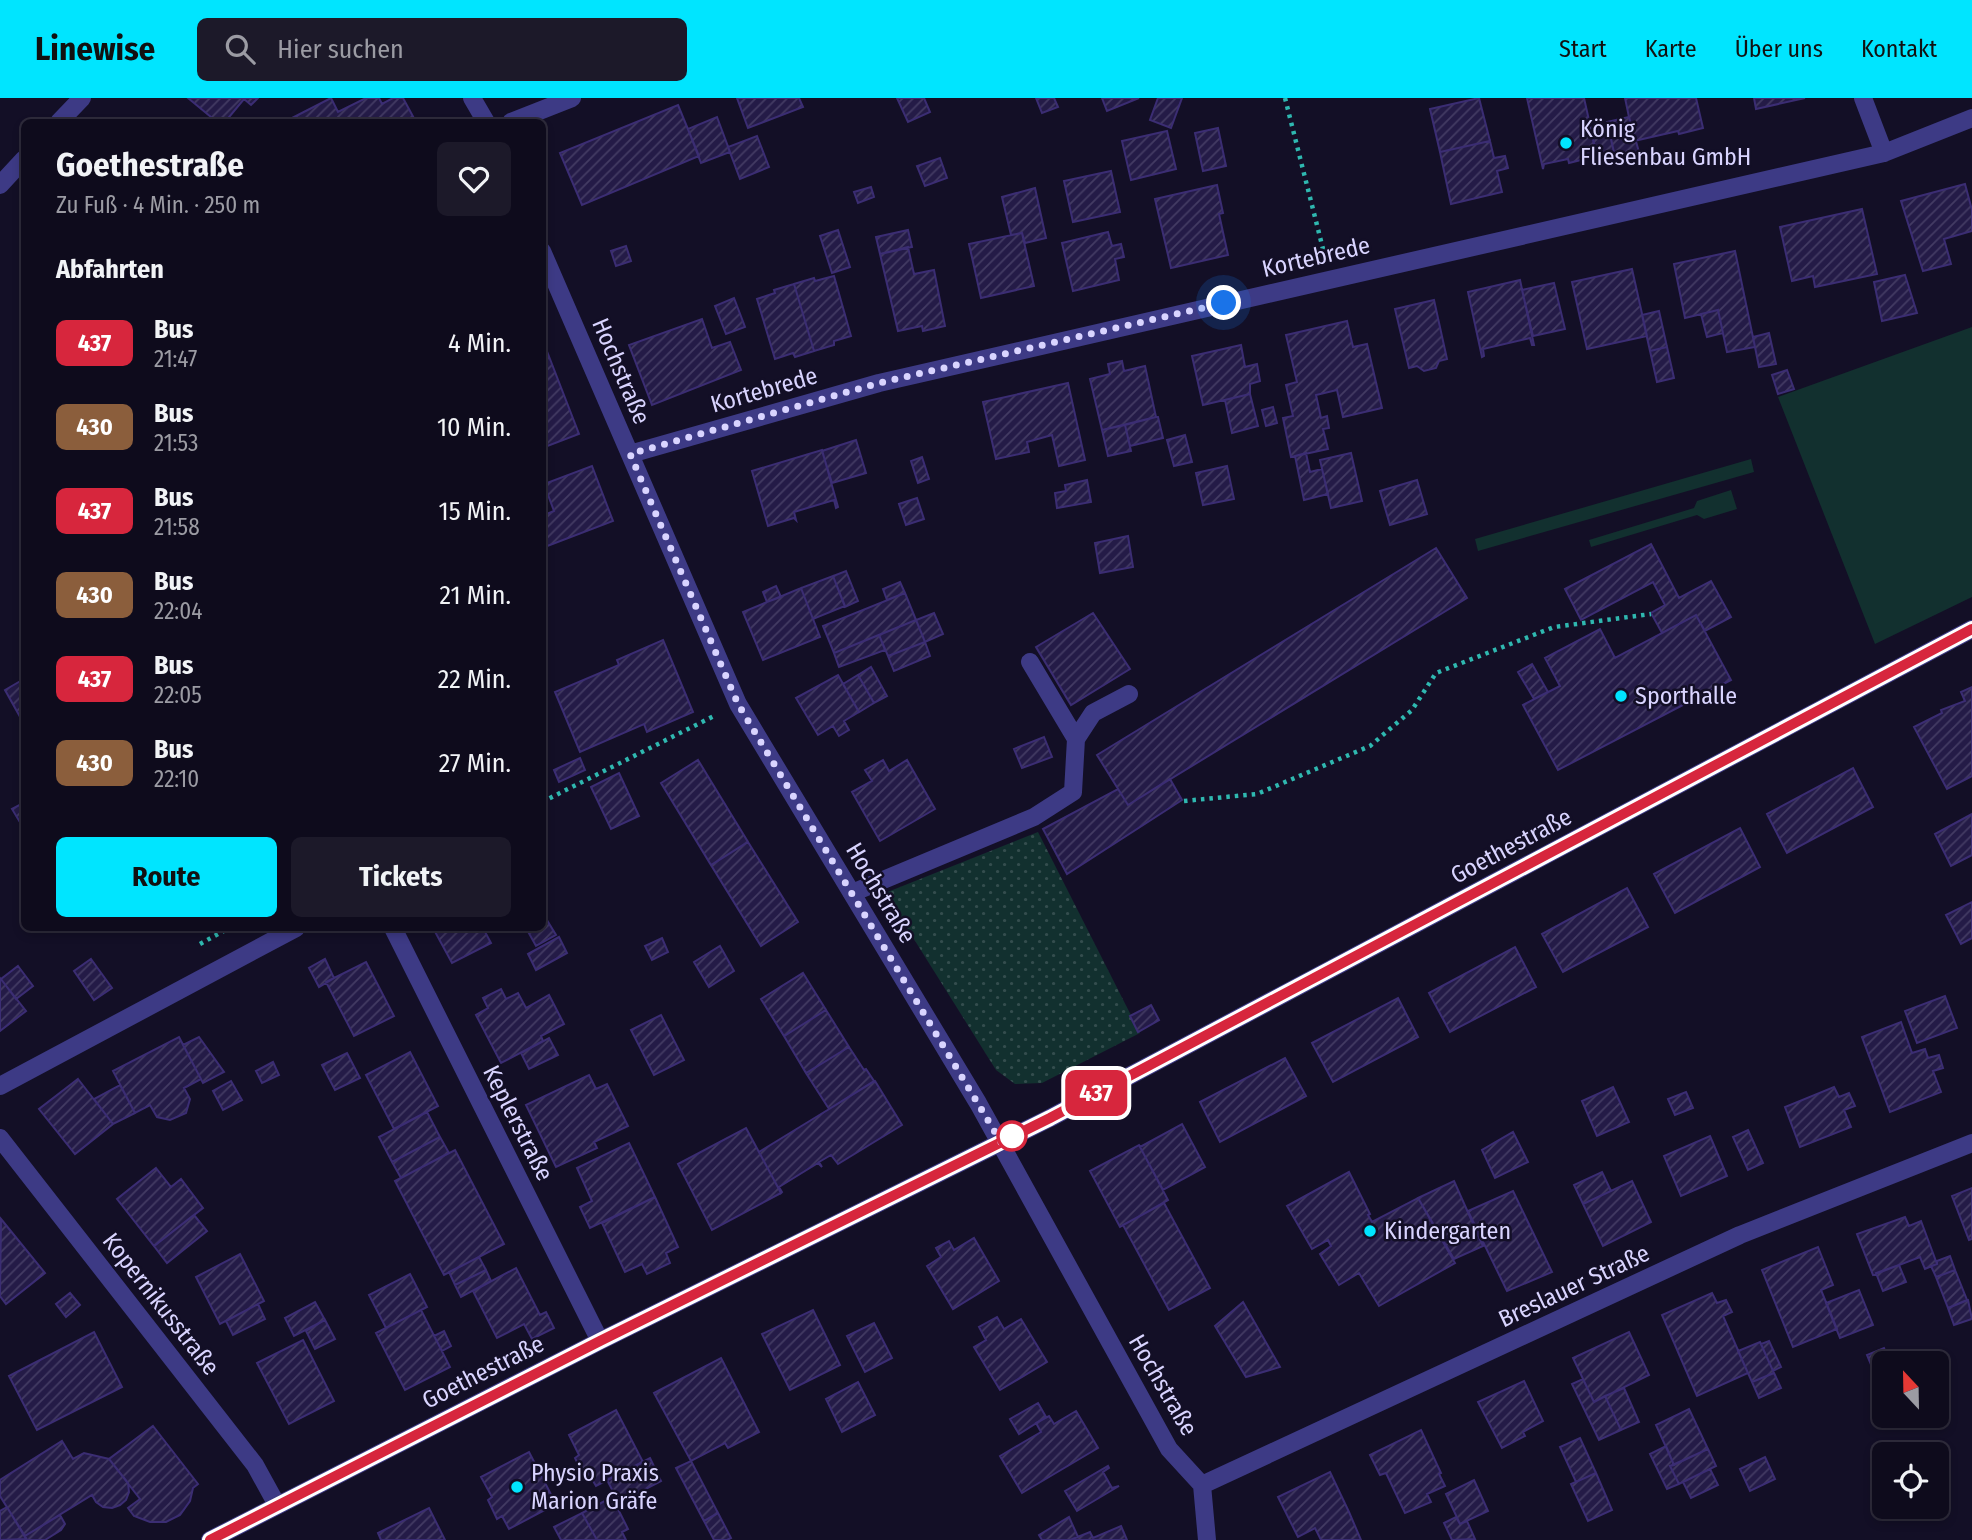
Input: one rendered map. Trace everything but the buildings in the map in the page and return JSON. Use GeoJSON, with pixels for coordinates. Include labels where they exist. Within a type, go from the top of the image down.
{"type":"FeatureCollection","features":[{"type":"Feature","properties":{"kind":"street"},"geometry":{"type":"LineString","coordinates":[[62,119],[82,98]]}},
{"type":"Feature","properties":{"kind":"street"},"geometry":{"type":"LineString","coordinates":[[472,98],[484,119]]}},
{"type":"Feature","properties":{"kind":"street"},"geometry":{"type":"LineString","coordinates":[[519,119],[572,98]]}},
{"type":"Feature","properties":{"kind":"street"},"geometry":{"type":"LineString","coordinates":[[1863,98],[1884,153]]}},
{"type":"Feature","properties":{"kind":"street","name":"Kortebrede"},"geometry":{"type":"LineString","coordinates":[[630,454],[879,383],[1884,153],[1972,118]]}},
{"type":"Feature","properties":{"kind":"street"},"geometry":{"type":"LineString","coordinates":[[0,185],[21,162]]}},
{"type":"Feature","properties":{"kind":"street","name":"Hochstraße"},"geometry":{"type":"LineString","coordinates":[[546,260],[738,704],[1001,1142],[1169,1449],[1202,1485]]}},
{"type":"Feature","properties":{"kind":"street","name":"Goethestraße"},"geometry":{"type":"LineString","coordinates":[[210,1540],[600,1341],[1050,1118],[1972,629]]}},
{"type":"Feature","properties":{"kind":"street"},"geometry":{"type":"LineString","coordinates":[[1030,662],[1076,739]]}},
{"type":"Feature","properties":{"kind":"street"},"geometry":{"type":"LineString","coordinates":[[852,893],[1034,817],[1073,792],[1076,739],[1093,713],[1129,694]]}},
{"type":"Feature","properties":{"kind":"street"},"geometry":{"type":"LineString","coordinates":[[0,1086],[290,931]]}},
{"type":"Feature","properties":{"kind":"street","name":"Keplerstraße"},"geometry":{"type":"LineString","coordinates":[[395,931],[600,1341]]}},
{"type":"Feature","properties":{"kind":"street","name":"Kopernikusstraße"},"geometry":{"type":"LineString","coordinates":[[0,1138],[255,1465],[277,1504]]}},
{"type":"Feature","properties":{"kind":"street","name":"Breslauer Straße"},"geometry":{"type":"LineString","coordinates":[[1202,1485],[1740,1236],[1972,1143]]}},
{"type":"Feature","properties":{"kind":"street"},"geometry":{"type":"LineString","coordinates":[[1202,1485],[1207,1540]]}},
{"type":"Feature","properties":{"kind":"path"},"geometry":{"type":"LineString","coordinates":[[1285,98],[1330,279]]}},
{"type":"Feature","properties":{"kind":"path"},"geometry":{"type":"LineString","coordinates":[[1184,801],[1257,794],[1370,746],[1412,710],[1436,673],[1554,627],[1651,614]]}},
{"type":"Feature","properties":{"kind":"path"},"geometry":{"type":"LineString","coordinates":[[546,800],[738,704]]}},
{"type":"Feature","properties":{"kind":"path"},"geometry":{"type":"LineString","coordinates":[[195,947],[224,931]]}},
{"type":"Feature","properties":{"kind":"green space"},"geometry":{"type":"Polygon","coordinates":[[[1972,327],[1972,597],[1875,644],[1778,397],[1972,327]]]}},
{"type":"Feature","properties":{"kind":"green space"},"geometry":{"type":"Polygon","coordinates":[[[1751,459],[1754,472],[1478,551],[1475,539],[1751,459]]]}},
{"type":"Feature","properties":{"kind":"green space"},"geometry":{"type":"Polygon","coordinates":[[[1731,490],[1737,509],[1704,519],[1697,515],[1591,547],[1589,540],[1694,508],[1697,501],[1731,490]]]}},
{"type":"Feature","properties":{"kind":"green space"},"geometry":{"type":"Polygon","coordinates":[[[1038,832],[1140,1033],[1042,1083],[1015,1084],[996,1070],[885,893],[1038,832]]]}},
{"type":"Feature","properties":{"kind":"bus line","name":"437"},"geometry":{"type":"LineString","coordinates":[[210,1540],[600,1341],[1050,1118],[1972,629]]}},
{"type":"Feature","properties":{"kind":"place","name":"König Fliesenbau GmbH"},"geometry":{"type":"Point","coordinates":[1566,143]}},
{"type":"Feature","properties":{"kind":"place","name":"Sporthalle"},"geometry":{"type":"Point","coordinates":[1621,696]}},
{"type":"Feature","properties":{"kind":"place","name":"Kindergarten"},"geometry":{"type":"Point","coordinates":[1370,1231]}},
{"type":"Feature","properties":{"kind":"place","name":"Physio Praxis Marion Gräfe"},"geometry":{"type":"Point","coordinates":[517,1487]}},
{"type":"Feature","properties":{"kind":"route"},"geometry":{"type":"LineString","coordinates":[[1012,1136],[1001,1142],[738,704],[630,454],[879,383],[1224,303]]}}]}
